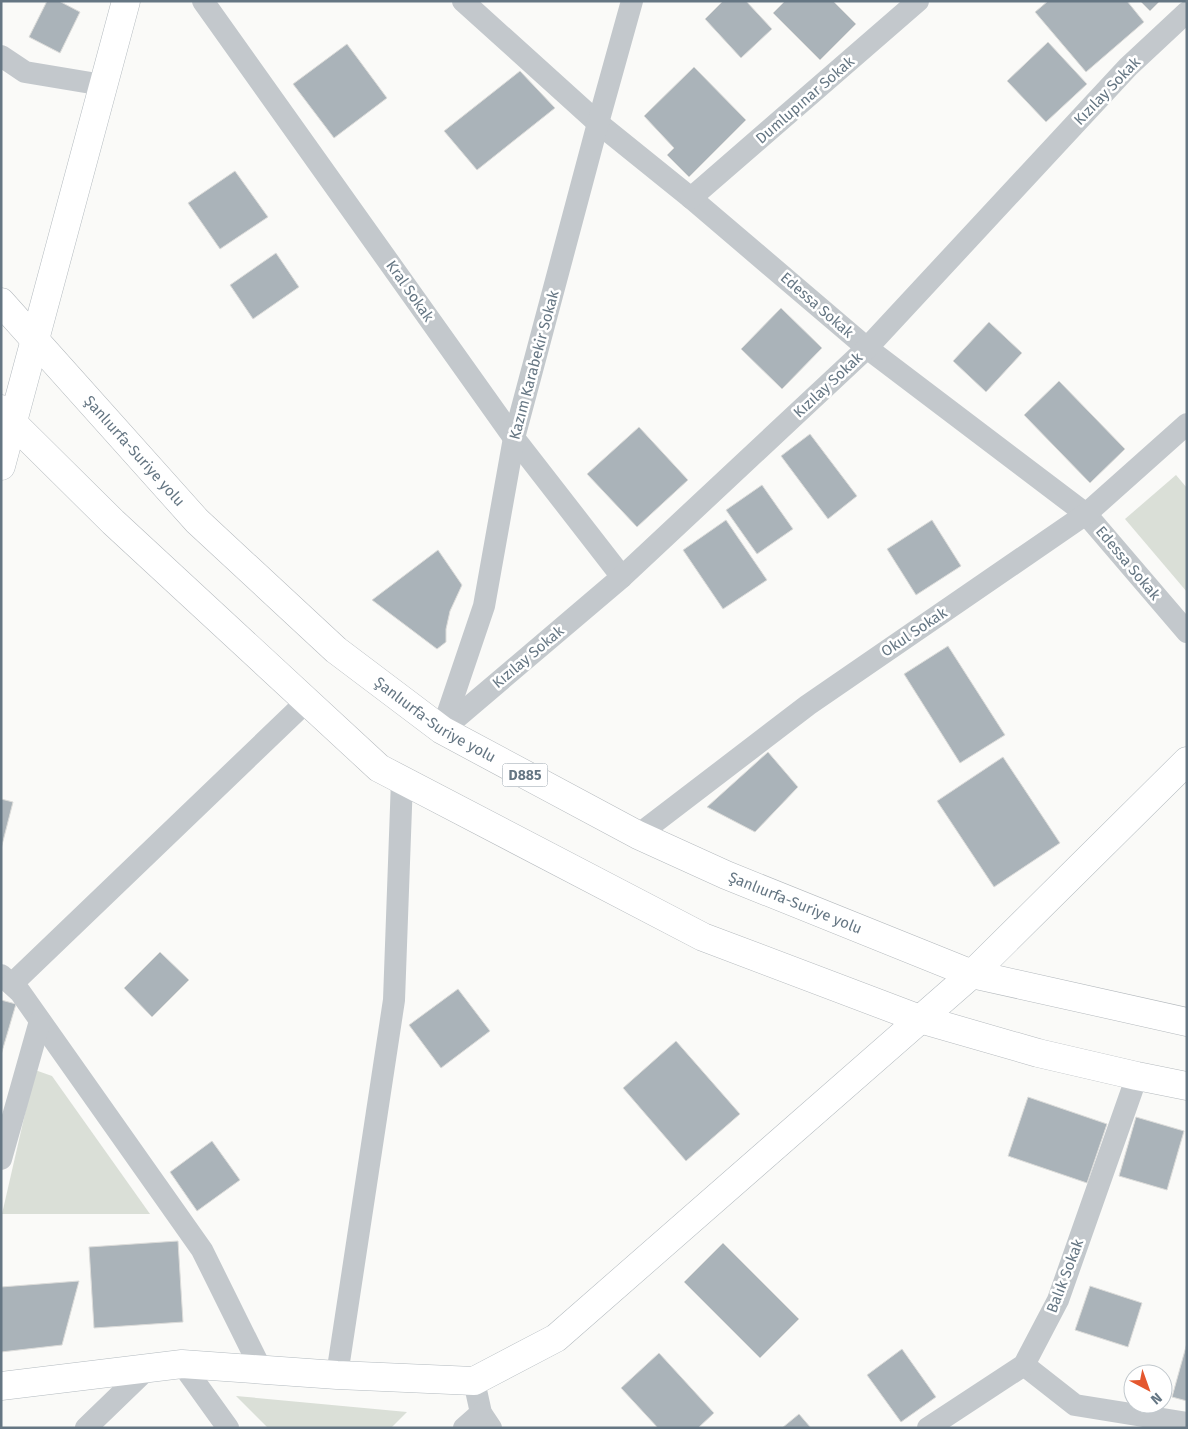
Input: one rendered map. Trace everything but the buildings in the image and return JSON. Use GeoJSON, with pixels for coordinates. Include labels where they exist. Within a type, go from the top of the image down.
{"type":"FeatureCollection","features":[{"type":"Feature","properties":{"kind":"main road"},"geometry":{"type":"LineString","coordinates":[[1,466],[7,416],[34,340],[126,1]]}},
{"type":"Feature","properties":{"kind":"main road","name":"Şanlıurfa-Suriye yolu"},"geometry":{"type":"LineString","coordinates":[[1,302],[197,521],[336,650],[442,730],[638,835],[726,876],[972,974],[1187,1022]]}},
{"type":"Feature","properties":{"kind":"main road"},"geometry":{"type":"LineString","coordinates":[[7,416],[113,522],[380,768],[703,937],[920,1019],[1038,1053],[1187,1086]]}},
{"type":"Feature","properties":{"kind":"main road"},"geometry":{"type":"LineString","coordinates":[[1,1386],[182,1364],[336,1375],[474,1381],[556,1338],[972,974],[1187,761]]}},
{"type":"Feature","properties":{"kind":"street","name":"Kral Sokak"},"geometry":{"type":"LineString","coordinates":[[203,1],[514,438],[622,577]]}},
{"type":"Feature","properties":{"kind":"street","name":"Edessa Sokak"},"geometry":{"type":"LineString","coordinates":[[463,1],[598,123],[691,198],[867,348],[1086,514],[1187,632]]}},
{"type":"Feature","properties":{"kind":"street","name":"Kazım Karabekir Sokak"},"geometry":{"type":"LineString","coordinates":[[442,730],[484,606],[514,438],[632,1]]}},
{"type":"Feature","properties":{"kind":"street","name":"Dumlupınar Sokak"},"geometry":{"type":"LineString","coordinates":[[691,198],[918,1]]}},
{"type":"Feature","properties":{"kind":"street","name":"Kızılay Sokak"},"geometry":{"type":"LineString","coordinates":[[442,730],[622,577],[867,348],[1128,67],[1187,12]]}},
{"type":"Feature","properties":{"kind":"street"},"geometry":{"type":"LineString","coordinates":[[1,56],[25,72],[104,85]]}},
{"type":"Feature","properties":{"kind":"street","name":"Okul Sokak"},"geometry":{"type":"LineString","coordinates":[[638,835],[808,704],[1086,514],[1187,424]]}},
{"type":"Feature","properties":{"kind":"street"},"geometry":{"type":"LineString","coordinates":[[261,1370],[202,1250],[20,992],[7,980],[307,701]]}},
{"type":"Feature","properties":{"kind":"street"},"geometry":{"type":"LineString","coordinates":[[336,1375],[394,1000],[402,780]]}},
{"type":"Feature","properties":{"kind":"street"},"geometry":{"type":"LineString","coordinates":[[1,1159],[40,1021]]}},
{"type":"Feature","properties":{"kind":"street","name":"Balık Sokak"},"geometry":{"type":"LineString","coordinates":[[928,1428],[1024,1365],[1058,1300],[1137,1076]]}},
{"type":"Feature","properties":{"kind":"street"},"geometry":{"type":"LineString","coordinates":[[182,1364],[228,1428]]}},
{"type":"Feature","properties":{"kind":"street"},"geometry":{"type":"LineString","coordinates":[[1024,1365],[1075,1405],[1187,1423]]}},
{"type":"Feature","properties":{"kind":"street"},"geometry":{"type":"LineString","coordinates":[[86,1428],[148,1368]]}},
{"type":"Feature","properties":{"kind":"street"},"geometry":{"type":"LineString","coordinates":[[464,1428],[486,1420],[474,1381]]}},
{"type":"Feature","properties":{"kind":"shaded area"},"geometry":{"type":"Polygon","coordinates":[[[1176,475],[1187,488],[1187,592],[1125,519],[1176,475]]]}},
{"type":"Feature","properties":{"kind":"shaded area"},"geometry":{"type":"Polygon","coordinates":[[[35,1070],[52,1076],[150,1214],[2,1214],[35,1070]]]}},
{"type":"Feature","properties":{"kind":"shaded area"},"geometry":{"type":"Polygon","coordinates":[[[236,1396],[407,1412],[391,1428],[268,1428],[236,1396]]]}}]}
